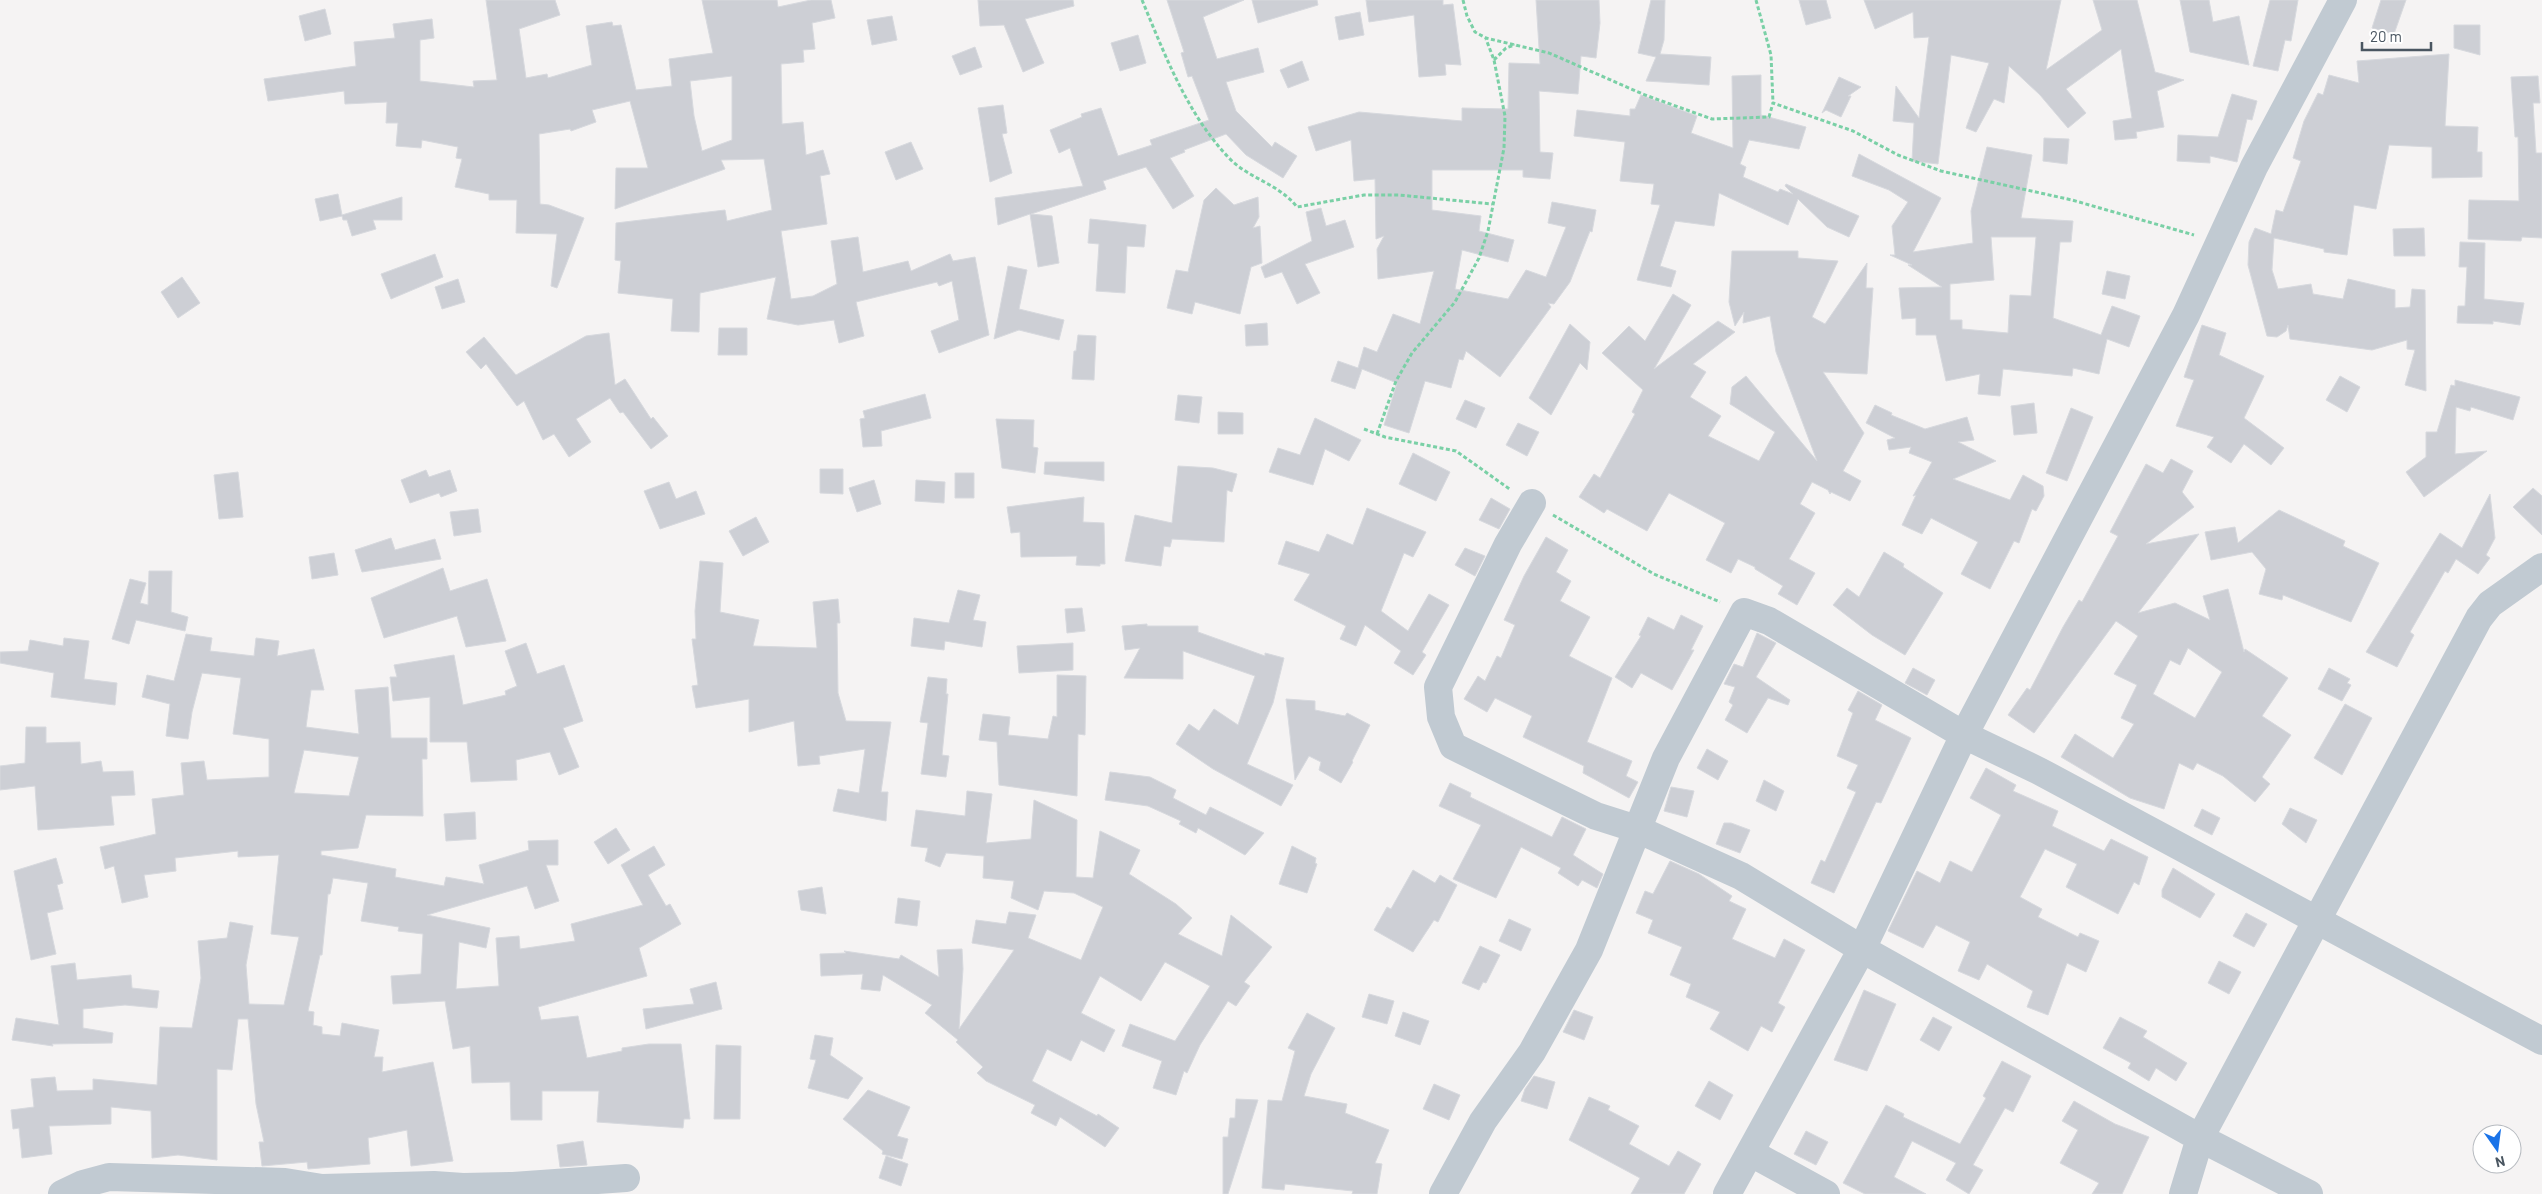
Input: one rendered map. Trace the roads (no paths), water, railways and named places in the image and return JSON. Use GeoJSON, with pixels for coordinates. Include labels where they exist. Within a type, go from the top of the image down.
{"type":"FeatureCollection","features":[{"type":"Feature","properties":{"kind":"street"},"geometry":{"type":"LineString","coordinates":[[1727,1194],[1862,949],[1964,735],[2186,315],[2254,167],[2343,0]]}},
{"type":"Feature","properties":{"kind":"street"},"geometry":{"type":"LineString","coordinates":[[1532,503],[1508,544],[1438,687],[1441,717],[1453,746],[1596,816],[1637,830],[1741,876],[1862,949],[2200,1138],[2309,1194]]}},
{"type":"Feature","properties":{"kind":"street"},"geometry":{"type":"LineString","coordinates":[[2183,1194],[2200,1138],[2479,618],[2490,604],[2542,567]]}},
{"type":"Feature","properties":{"kind":"street"},"geometry":{"type":"LineString","coordinates":[[1443,1194],[1484,1121],[1532,1052],[1570,988],[1589,950],[1666,758],[1744,612],[1769,622],[1964,735],[2038,771],[2542,1041]]}},
{"type":"Feature","properties":{"kind":"street"},"geometry":{"type":"LineString","coordinates":[[1751,1153],[1826,1194]]}},
{"type":"Feature","properties":{"kind":"street"},"geometry":{"type":"LineString","coordinates":[[62,1194],[83,1184],[109,1177],[285,1182],[322,1188],[434,1185],[503,1186],[626,1178]]}}]}
